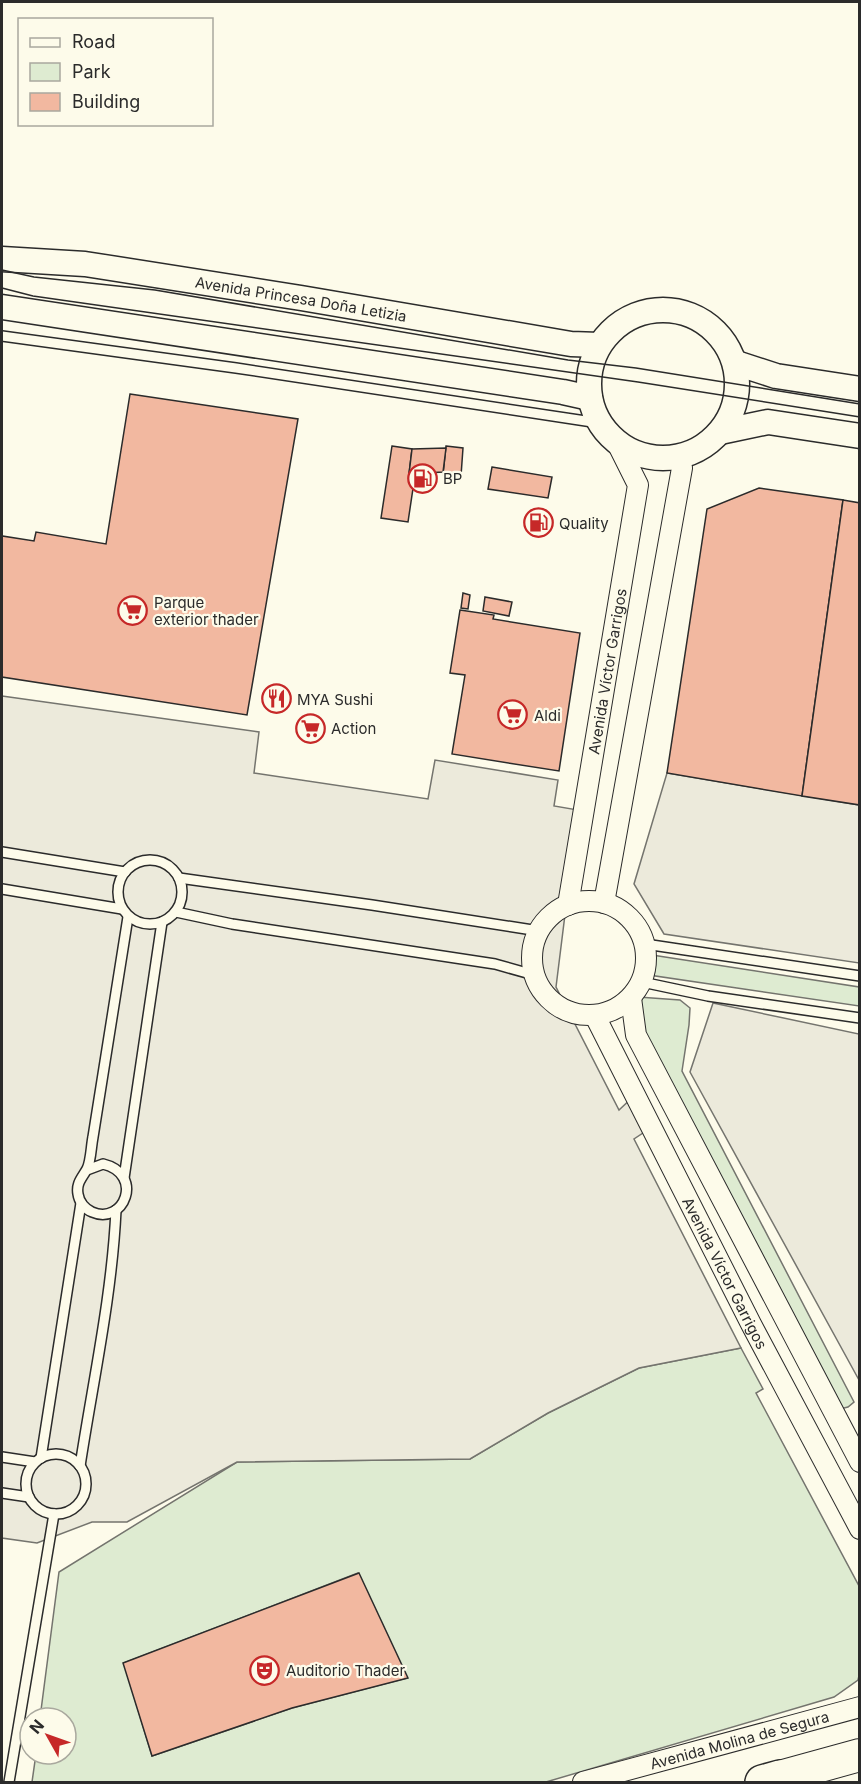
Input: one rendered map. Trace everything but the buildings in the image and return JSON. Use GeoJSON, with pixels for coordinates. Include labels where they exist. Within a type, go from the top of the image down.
{"type":"FeatureCollection","features":[{"type":"Feature","properties":{"kind":"main road"},"geometry":{"type":"LineString","coordinates":[[771,1780],[860,1755]]}},
{"type":"Feature","properties":{"kind":"street","name":"Avenida Princesa Doña Letizia"},"geometry":{"type":"LineString","coordinates":[[2,259],[85,264],[571,344],[599,345]]}},
{"type":"Feature","properties":{"kind":"street"},"geometry":{"type":"LineString","coordinates":[[2,308],[563,392],[590,398]]}},
{"type":"Feature","properties":{"kind":"street"},"geometry":{"type":"LineString","coordinates":[[659,309],[685,312],[709,324],[727,344],[736,363],[738,391],[732,413],[720,432],[701,448],[677,457],[651,458],[617,443],[599,423],[590,398],[588,388],[590,370],[599,345],[610,330],[633,315],[659,309]]}},
{"type":"Feature","properties":{"kind":"street"},"geometry":{"type":"LineString","coordinates":[[736,363],[776,376],[860,389]]}},
{"type":"Feature","properties":{"kind":"street"},"geometry":{"type":"LineString","coordinates":[[720,432],[768,422],[860,436]]}},
{"type":"Feature","properties":{"kind":"street","name":"Avenida Víctor Garrigos"},"geometry":{"type":"LineString","coordinates":[[568,905],[638,485],[617,443]]}},
{"type":"Feature","properties":{"kind":"street"},"geometry":{"type":"LineString","coordinates":[[604,903],[682,468],[677,457]]}},
{"type":"Feature","properties":{"kind":"street"},"geometry":{"type":"LineString","coordinates":[[587,901],[604,903],[623,911],[637,925],[645,944],[647,963],[642,982],[631,998],[615,1010],[595,1016],[576,1015],[558,1007],[543,993],[534,975],[532,956],[539,932],[551,916],[568,905],[587,901]]}},
{"type":"Feature","properties":{"kind":"street","name":"Avenida Víctor Garrigos"},"geometry":{"type":"LineString","coordinates":[[631,998],[636,1035],[860,1462]]}},
{"type":"Feature","properties":{"kind":"street","name":"Avenida Víctor Garrigos"},"geometry":{"type":"LineString","coordinates":[[595,1016],[751,1324],[860,1529]]}},
{"type":"Feature","properties":{"kind":"street","name":"Avenida Molina de Segura"},"geometry":{"type":"LineString","coordinates":[[584,1782],[858,1705]]}},
{"type":"Feature","properties":{"kind":"lane"},"geometry":{"type":"LineString","coordinates":[[2,336],[236,368],[599,423]]}},
{"type":"Feature","properties":{"kind":"lane"},"geometry":{"type":"LineString","coordinates":[[2,852],[124,872]]}},
{"type":"Feature","properties":{"kind":"lane"},"geometry":{"type":"LineString","coordinates":[[2,889],[125,913],[144,924],[162,922],[176,912],[181,901],[182,890],[179,878],[169,866],[158,861],[140,862],[124,872],[119,884],[118,897],[125,913],[87,1170],[78,1184],[78,1195],[81,1203],[87,1209],[101,1214],[116,1210]]}},
{"type":"Feature","properties":{"kind":"lane"},"geometry":{"type":"LineString","coordinates":[[179,878],[372,904],[539,932]]}},
{"type":"Feature","properties":{"kind":"lane"},"geometry":{"type":"LineString","coordinates":[[176,912],[232,924],[495,964],[534,975]]}},
{"type":"Feature","properties":{"kind":"lane"},"geometry":{"type":"LineString","coordinates":[[124,1178],[162,922]]}},
{"type":"Feature","properties":{"kind":"lane"},"geometry":{"type":"LineString","coordinates":[[645,944],[860,976]]}},
{"type":"Feature","properties":{"kind":"lane"},"geometry":{"type":"LineString","coordinates":[[642,982],[708,996],[860,1018]]}},
{"type":"Feature","properties":{"kind":"lane"},"geometry":{"type":"LineString","coordinates":[[80,1466],[115,1242],[116,1210],[126,1197],[127,1184],[119,1171],[103,1164],[87,1170]]}},
{"type":"Feature","properties":{"kind":"lane"},"geometry":{"type":"LineString","coordinates":[[2,1457],[38,1460],[56,1454],[72,1458],[80,1466],[85,1476],[86,1487],[82,1497],[75,1507],[66,1512],[54,1514],[39,1509],[29,1497],[26,1482],[30,1468],[38,1460],[48,1423],[81,1203]]}},
{"type":"Feature","properties":{"kind":"lane"},"geometry":{"type":"LineString","coordinates":[[2,1493],[29,1497]]}},
{"type":"Feature","properties":{"kind":"lane"},"geometry":{"type":"LineString","coordinates":[[9,1782],[54,1514]]}},
{"type":"Feature","properties":{"kind":"green space"},"geometry":{"type":"Polygon","coordinates":[[[652,955],[859,987],[859,1006],[649,975],[652,955]]]}},
{"type":"Feature","properties":{"kind":"green space"},"geometry":{"type":"Polygon","coordinates":[[[638,997],[680,1000],[690,1008],[682,1071],[854,1402],[848,1407],[840,1409],[640,1023],[638,997]]]}},
{"type":"Feature","properties":{"kind":"green space"},"geometry":{"type":"Polygon","coordinates":[[[741,1348],[763,1389],[756,1393],[859,1586],[858,1680],[834,1697],[546,1782],[32,1782],[34,1766],[78,1766],[78,1706],[42,1706],[59,1572],[237,1462],[470,1459],[548,1413],[639,1368],[741,1348]],[[358,1573],[124,1663],[152,1756],[292,1708],[407,1678],[358,1573]]]}},
{"type":"Feature","properties":{"kind":"shaded area"},"geometry":{"type":"Polygon","coordinates":[[[2,696],[259,732],[254,773],[428,799],[435,760],[558,780],[554,806],[578,810],[556,987],[619,1110],[635,1095],[652,1127],[634,1139],[741,1348],[639,1368],[548,1413],[470,1459],[237,1462],[127,1522],[92,1522],[37,1543],[2,1538],[2,696]]]}},
{"type":"Feature","properties":{"kind":"shaded area"},"geometry":{"type":"Polygon","coordinates":[[[667,773],[859,805],[859,963],[664,934],[634,884],[667,773]]]}},
{"type":"Feature","properties":{"kind":"shaded area"},"geometry":{"type":"Polygon","coordinates":[[[713,1003],[859,1034],[859,1380],[690,1072],[713,1003]]]}},
{"type":"Feature","properties":{"kind":"tram line"},"geometry":{"type":"LineString","coordinates":[[2,270],[34,277],[155,290],[568,360],[636,368],[860,404]]}},
{"type":"Feature","properties":{"kind":"tram line"},"geometry":{"type":"LineString","coordinates":[[2,288],[33,296],[638,382],[860,417]]}},
{"type":"Feature","properties":{"kind":"place","name":"BP"},"geometry":{"type":"Point","coordinates":[422,478]}},
{"type":"Feature","properties":{"kind":"place","name":"Quality"},"geometry":{"type":"Point","coordinates":[538,523]}},
{"type":"Feature","properties":{"kind":"place","name":"Parque exterior thader"},"geometry":{"type":"Point","coordinates":[133,611]}},
{"type":"Feature","properties":{"kind":"place","name":"MYA Sushi"},"geometry":{"type":"Point","coordinates":[276,699]}},
{"type":"Feature","properties":{"kind":"place","name":"Aldi"},"geometry":{"type":"Point","coordinates":[513,715]}},
{"type":"Feature","properties":{"kind":"place","name":"Action"},"geometry":{"type":"Point","coordinates":[310,728]}},
{"type":"Feature","properties":{"kind":"place","name":"Auditorio Thader"},"geometry":{"type":"Point","coordinates":[265,1670]}}]}
